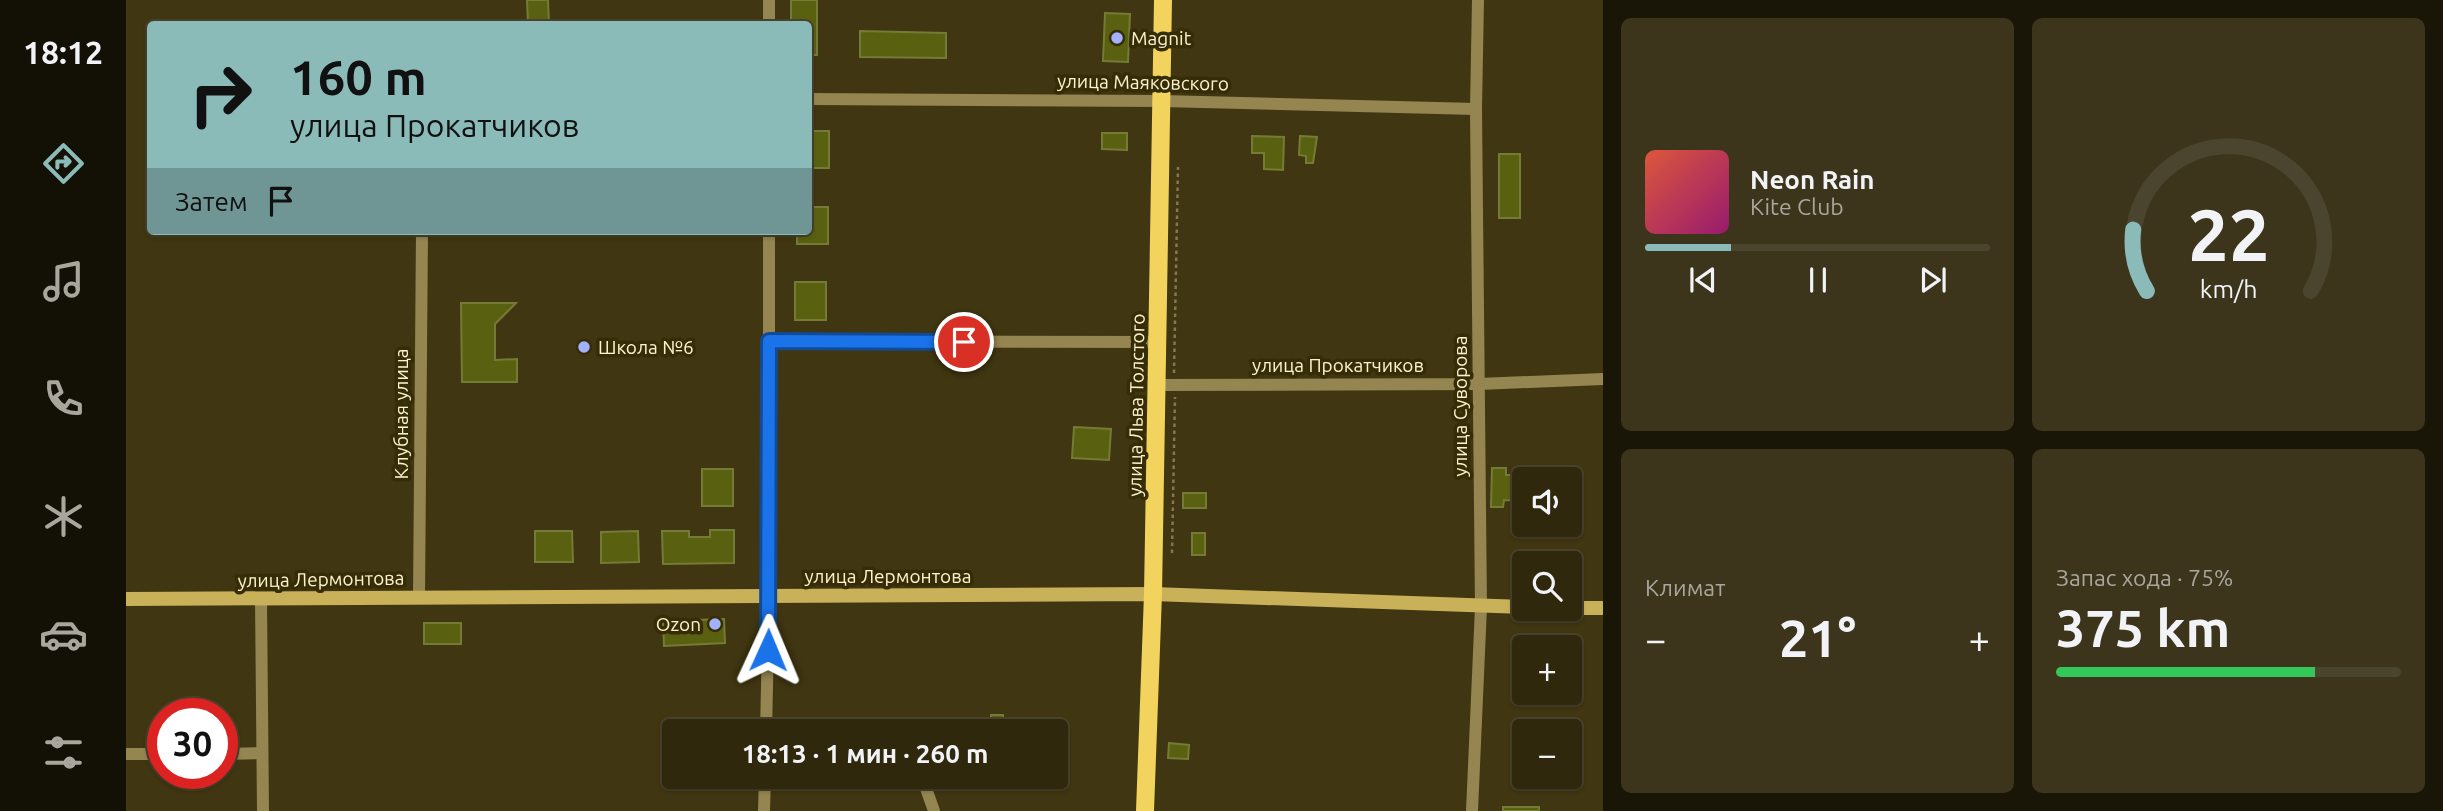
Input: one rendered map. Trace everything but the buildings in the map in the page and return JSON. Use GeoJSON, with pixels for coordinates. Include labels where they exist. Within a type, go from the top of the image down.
{"type":"FeatureCollection","features":[{"type":"Feature","properties":{"kind":"main road","name":"улица Льва Толстого"},"geometry":{"type":"LineString","coordinates":[[1145,811],[1153,594],[1166,385],[1158,342],[1163,0]]}},
{"type":"Feature","properties":{"kind":"street"},"geometry":{"type":"LineString","coordinates":[[769,0],[769,21]]}},
{"type":"Feature","properties":{"kind":"street","name":"улица Суворова"},"geometry":{"type":"LineString","coordinates":[[1472,811],[1480,607],[1476,109],[1478,0]]}},
{"type":"Feature","properties":{"kind":"street","name":"улица Маяковского"},"geometry":{"type":"LineString","coordinates":[[812,99],[1162,101],[1476,109]]}},
{"type":"Feature","properties":{"kind":"street","name":"Клубная улица"},"geometry":{"type":"LineString","coordinates":[[419,597],[422,235]]}},
{"type":"Feature","properties":{"kind":"street"},"geometry":{"type":"LineString","coordinates":[[766,719],[769,235]]}},
{"type":"Feature","properties":{"kind":"street"},"geometry":{"type":"LineString","coordinates":[[769,341],[1158,342]]}},
{"type":"Feature","properties":{"kind":"street","name":"улица Прокатчиков"},"geometry":{"type":"LineString","coordinates":[[1166,385],[1479,384],[1603,379]]}},
{"type":"Feature","properties":{"kind":"street","name":"улица Лермонтова"},"geometry":{"type":"LineString","coordinates":[[126,598],[1153,594],[1512,607]]}},
{"type":"Feature","properties":{"kind":"street"},"geometry":{"type":"LineString","coordinates":[[261,599],[263,811]]}},
{"type":"Feature","properties":{"kind":"street"},"geometry":{"type":"LineString","coordinates":[[1582,608],[1603,608]]}},
{"type":"Feature","properties":{"kind":"street"},"geometry":{"type":"LineString","coordinates":[[238,754],[261,753]]}},
{"type":"Feature","properties":{"kind":"street"},"geometry":{"type":"LineString","coordinates":[[126,754],[147,754]]}},
{"type":"Feature","properties":{"kind":"street"},"geometry":{"type":"LineString","coordinates":[[764,811],[765,789]]}},
{"type":"Feature","properties":{"kind":"street"},"geometry":{"type":"LineString","coordinates":[[926,789],[934,811]]}},
{"type":"Feature","properties":{"kind":"path"},"geometry":{"type":"LineString","coordinates":[[1172,553],[1166,385],[1178,167]]}},
{"type":"Feature","properties":{"kind":"place","name":"Magnit"},"geometry":{"type":"Point","coordinates":[1117,38]}},
{"type":"Feature","properties":{"kind":"place","name":"Школа №6"},"geometry":{"type":"Point","coordinates":[584,347]}},
{"type":"Feature","properties":{"kind":"place","name":"Ozon"},"geometry":{"type":"Point","coordinates":[715,624]}},
{"type":"Feature","properties":{"kind":"route"},"geometry":{"type":"LineString","coordinates":[[768,650],[769,341],[964,342]]}}]}
